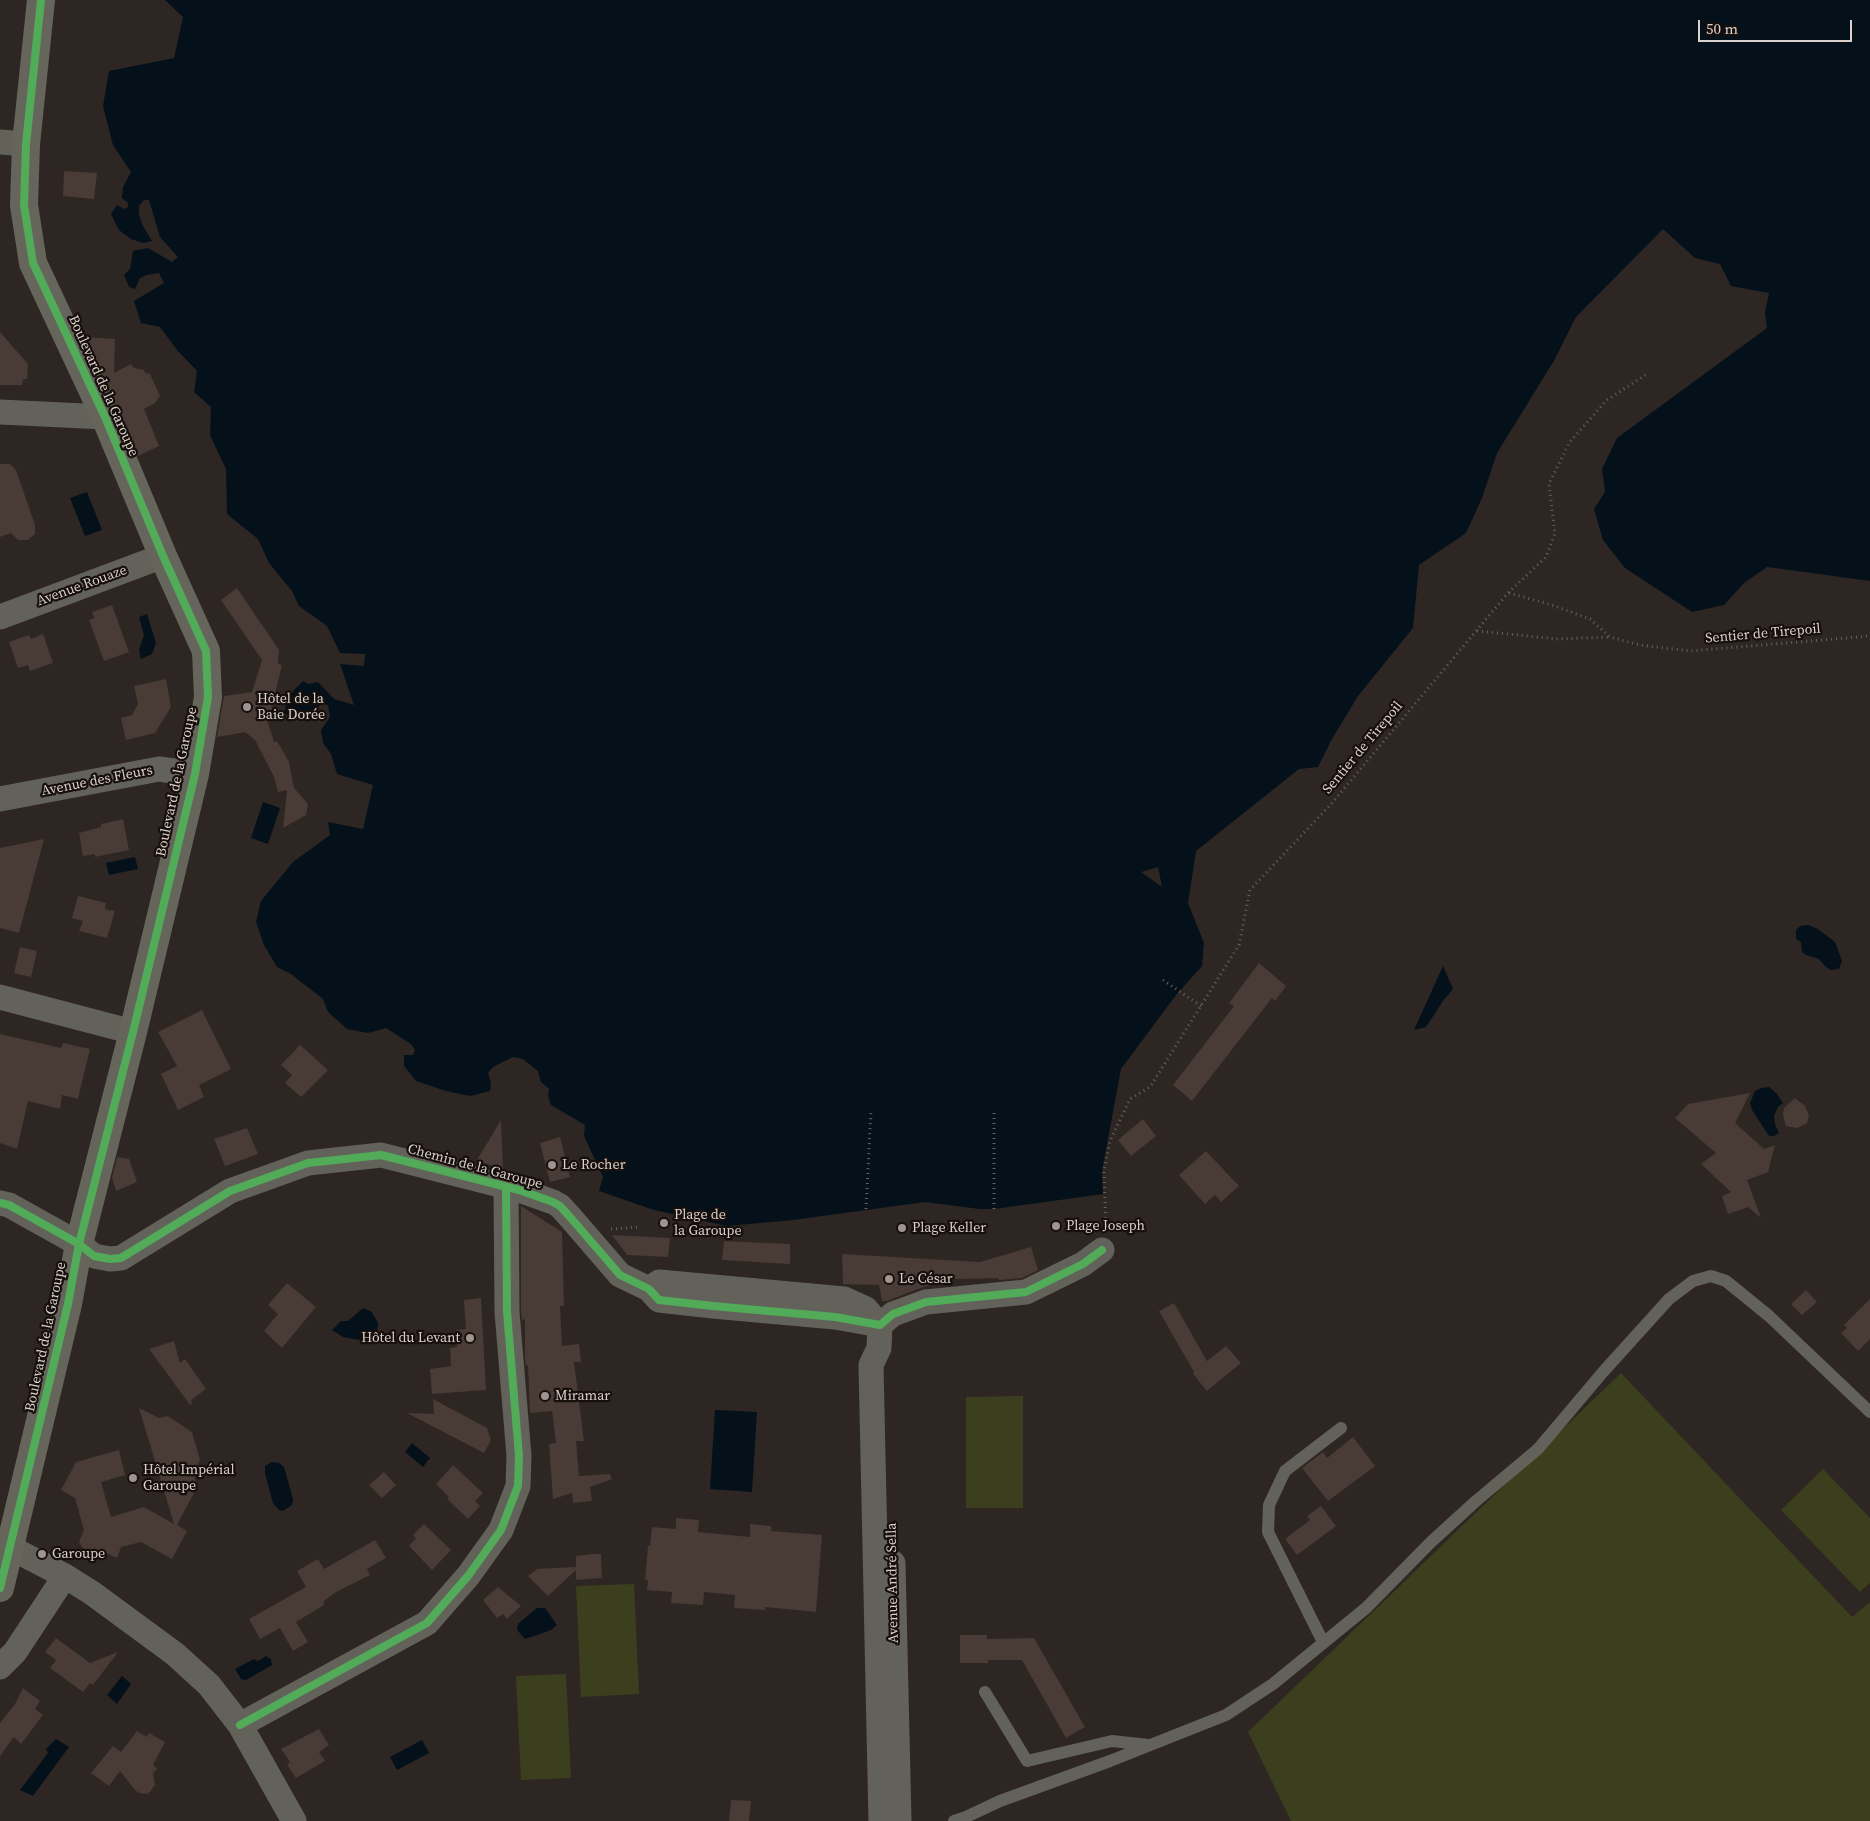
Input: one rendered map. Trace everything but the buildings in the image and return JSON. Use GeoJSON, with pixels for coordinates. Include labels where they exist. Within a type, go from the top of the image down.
{"type":"FeatureCollection","features":[{"type":"Feature","properties":{"kind":"street","name":"Boulevard de la Garoupe"},"geometry":{"type":"LineString","coordinates":[[0,1588],[68,1304],[79,1244],[133,1032],[195,774],[208,697],[206,651],[163,556],[105,417],[33,263],[13,143],[41,0]]}},
{"type":"Feature","properties":{"kind":"street"},"geometry":{"type":"LineString","coordinates":[[0,412],[105,417]]}},
{"type":"Feature","properties":{"kind":"street","name":"Avenue Rouaze"},"geometry":{"type":"LineString","coordinates":[[0,616],[163,556]]}},
{"type":"Feature","properties":{"kind":"street","name":"Avenue des Fleurs"},"geometry":{"type":"LineString","coordinates":[[0,799],[159,769],[195,774]]}},
{"type":"Feature","properties":{"kind":"street"},"geometry":{"type":"LineString","coordinates":[[0,997],[133,1032]]}},
{"type":"Feature","properties":{"kind":"street","name":"Chemin de la Garoupe"},"geometry":{"type":"LineString","coordinates":[[0,1203],[9,1205],[79,1244],[94,1256],[110,1259],[122,1258],[230,1192],[308,1163],[381,1155],[533,1194],[560,1206],[620,1275],[649,1289],[659,1282],[844,1299],[866,1309],[880,1336]]}},
{"type":"Feature","properties":{"kind":"street"},"geometry":{"type":"LineString","coordinates":[[240,1725],[427,1622],[468,1576],[500,1530],[518,1486],[519,1464],[507,1312],[506,1187]]}},
{"type":"Feature","properties":{"kind":"street"},"geometry":{"type":"LineString","coordinates":[[880,1336],[893,1314],[926,1302],[1026,1292],[1083,1264],[1102,1250]]}},
{"type":"Feature","properties":{"kind":"street","name":"Avenue André Sella"},"geometry":{"type":"LineString","coordinates":[[880,1336],[871,1365],[881,1821]]}},
{"type":"Feature","properties":{"kind":"street","name":"Avenue André Sella"},"geometry":{"type":"LineString","coordinates":[[880,1336],[888,1365],[899,1821]]}},
{"type":"Feature","properties":{"kind":"street"},"geometry":{"type":"LineString","coordinates":[[11,1548],[65,1576],[175,1654],[209,1685],[240,1725],[294,1821]]}},
{"type":"Feature","properties":{"kind":"street"},"geometry":{"type":"LineString","coordinates":[[0,1667],[15,1652],[65,1576]]}},
{"type":"Feature","properties":{"kind":"lane"},"geometry":{"type":"LineString","coordinates":[[954,1821],[1000,1801],[1150,1746],[1226,1715],[1273,1684],[1366,1608],[1431,1542],[1538,1449],[1603,1372],[1663,1306],[1693,1282],[1711,1276],[1726,1281],[1769,1316],[1870,1412]]}},
{"type":"Feature","properties":{"kind":"lane"},"geometry":{"type":"LineString","coordinates":[[1323,1642],[1268,1532],[1269,1505],[1285,1471],[1341,1428]]}},
{"type":"Feature","properties":{"kind":"lane"},"geometry":{"type":"LineString","coordinates":[[985,1692],[1027,1760],[1112,1741],[1150,1746]]}},
{"type":"Feature","properties":{"kind":"path"},"geometry":{"type":"LineString","coordinates":[[1508,593],[1546,556],[1552,542],[1555,534],[1549,484],[1569,442],[1606,400],[1647,374]]}},
{"type":"Feature","properties":{"kind":"path"},"geometry":{"type":"LineString","coordinates":[[1476,631],[1556,639],[1610,637]]}},
{"type":"Feature","properties":{"kind":"path"},"geometry":{"type":"LineString","coordinates":[[1163,980],[1201,1006]]}},
{"type":"Feature","properties":{"kind":"path"},"geometry":{"type":"LineString","coordinates":[[866,1209],[871,1110]]}},
{"type":"Feature","properties":{"kind":"path"},"geometry":{"type":"LineString","coordinates":[[994,1113],[994,1209]]}},
{"type":"Feature","properties":{"kind":"green space"},"geometry":{"type":"Polygon","coordinates":[[[1621,1373],[1852,1617],[1870,1602],[1870,1821],[1291,1821],[1248,1732],[1621,1373]]]}},
{"type":"Feature","properties":{"kind":"green space"},"geometry":{"type":"Polygon","coordinates":[[[1023,1396],[1023,1508],[966,1508],[966,1397],[1023,1396]]]}},
{"type":"Feature","properties":{"kind":"green space"},"geometry":{"type":"Polygon","coordinates":[[[1823,1469],[1870,1518],[1870,1583],[1860,1592],[1781,1510],[1823,1469]]]}},
{"type":"Feature","properties":{"kind":"green space"},"geometry":{"type":"Polygon","coordinates":[[[634,1584],[639,1694],[581,1697],[576,1586],[634,1584]]]}},
{"type":"Feature","properties":{"kind":"green space"},"geometry":{"type":"Polygon","coordinates":[[[566,1674],[571,1778],[521,1780],[516,1676],[566,1674]]]}},
{"type":"Feature","properties":{"kind":"shaded area"},"geometry":{"type":"Polygon","coordinates":[[[165,0],[1870,0],[1870,581],[1767,567],[1744,583],[1724,605],[1692,612],[1625,568],[1603,540],[1594,509],[1605,492],[1602,469],[1617,438],[1767,328],[1765,312],[1769,293],[1731,286],[1720,264],[1695,258],[1663,229],[1576,317],[1555,359],[1497,453],[1482,498],[1466,533],[1419,565],[1413,628],[1358,696],[1332,739],[1318,767],[1299,769],[1196,851],[1188,903],[1204,943],[1202,966],[1176,995],[1121,1069],[1102,1171],[1103,1194],[994,1209],[925,1202],[793,1220],[727,1226],[654,1210],[599,1191],[603,1177],[584,1136],[585,1125],[551,1105],[548,1096],[549,1089],[541,1082],[538,1071],[523,1059],[513,1057],[493,1067],[488,1073],[491,1083],[490,1091],[470,1096],[446,1091],[416,1081],[404,1066],[404,1055],[413,1055],[415,1050],[411,1044],[386,1028],[368,1033],[347,1029],[328,1012],[323,999],[291,974],[277,967],[264,945],[256,922],[261,901],[293,862],[330,835],[328,822],[363,829],[373,785],[337,774],[331,754],[323,743],[321,730],[330,717],[328,706],[323,702],[310,715],[284,714],[287,700],[303,681],[308,684],[318,682],[334,699],[354,705],[340,664],[364,666],[365,654],[340,653],[327,626],[299,606],[292,591],[269,563],[258,539],[227,514],[226,469],[210,435],[211,407],[194,392],[197,371],[177,350],[160,327],[141,323],[134,301],[164,283],[159,273],[147,275],[140,278],[135,289],[129,287],[124,275],[130,269],[133,251],[148,248],[172,262],[178,257],[160,237],[149,200],[144,200],[139,206],[139,214],[143,226],[152,241],[143,243],[131,239],[119,230],[111,214],[117,205],[124,209],[128,207],[128,203],[122,198],[123,187],[131,172],[113,145],[103,106],[109,71],[174,58],[183,17],[165,0]],[[1158,867],[1141,872],[1162,887],[1158,867]]]}},
{"type":"Feature","properties":{"kind":"shaded area"},"geometry":{"type":"Polygon","coordinates":[[[87,492],[102,530],[85,536],[70,498],[87,492]]]}},
{"type":"Feature","properties":{"kind":"shaded area"},"geometry":{"type":"Polygon","coordinates":[[[147,614],[156,643],[152,654],[141,659],[139,650],[144,635],[139,617],[147,614]]]}},
{"type":"Feature","properties":{"kind":"shaded area"},"geometry":{"type":"Polygon","coordinates":[[[263,802],[280,808],[268,844],[251,838],[263,802]]]}},
{"type":"Feature","properties":{"kind":"shaded area"},"geometry":{"type":"Polygon","coordinates":[[[135,857],[138,869],[109,875],[106,863],[135,857]]]}},
{"type":"Feature","properties":{"kind":"shaded area"},"geometry":{"type":"Polygon","coordinates":[[[1808,925],[1818,929],[1835,942],[1842,961],[1839,969],[1831,970],[1819,959],[1802,952],[1801,942],[1796,939],[1796,930],[1800,926],[1808,925]]]}},
{"type":"Feature","properties":{"kind":"shaded area"},"geometry":{"type":"Polygon","coordinates":[[[1443,966],[1453,989],[1426,1027],[1414,1030],[1443,966]]]}},
{"type":"Feature","properties":{"kind":"shaded area"},"geometry":{"type":"Polygon","coordinates":[[[1769,1087],[1783,1103],[1778,1107],[1774,1116],[1779,1133],[1774,1136],[1769,1136],[1752,1110],[1750,1103],[1755,1091],[1769,1087]]]}},
{"type":"Feature","properties":{"kind":"shaded area"},"geometry":{"type":"Polygon","coordinates":[[[363,1308],[372,1312],[378,1323],[377,1334],[360,1340],[343,1337],[332,1330],[341,1321],[348,1321],[363,1308]]]}},
{"type":"Feature","properties":{"kind":"shaded area"},"geometry":{"type":"Polygon","coordinates":[[[715,1410],[757,1412],[752,1492],[710,1489],[715,1410]]]}},
{"type":"Feature","properties":{"kind":"shaded area"},"geometry":{"type":"Polygon","coordinates":[[[412,1443],[430,1458],[423,1467],[405,1452],[412,1443]]]}},
{"type":"Feature","properties":{"kind":"shaded area"},"geometry":{"type":"Polygon","coordinates":[[[272,1462],[279,1463],[284,1467],[293,1499],[292,1505],[283,1511],[279,1510],[273,1503],[265,1474],[265,1466],[272,1462]]]}},
{"type":"Feature","properties":{"kind":"shaded area"},"geometry":{"type":"Polygon","coordinates":[[[537,1608],[545,1608],[557,1625],[551,1630],[525,1639],[517,1630],[518,1624],[537,1608]]]}},
{"type":"Feature","properties":{"kind":"shaded area"},"geometry":{"type":"Polygon","coordinates":[[[266,1656],[271,1659],[272,1665],[246,1680],[241,1679],[235,1669],[254,1659],[258,1661],[266,1656]]]}},
{"type":"Feature","properties":{"kind":"shaded area"},"geometry":{"type":"Polygon","coordinates":[[[122,1676],[131,1684],[117,1704],[107,1695],[122,1676]]]}},
{"type":"Feature","properties":{"kind":"shaded area"},"geometry":{"type":"Polygon","coordinates":[[[56,1739],[69,1747],[33,1796],[20,1790],[48,1753],[46,1749],[56,1739]]]}},
{"type":"Feature","properties":{"kind":"shaded area"},"geometry":{"type":"Polygon","coordinates":[[[422,1740],[429,1753],[397,1770],[390,1757],[422,1740]]]}},
{"type":"Feature","properties":{"kind":"cycle path"},"geometry":{"type":"LineString","coordinates":[[0,1588],[68,1304],[79,1244],[133,1032],[195,774],[208,697],[206,651],[163,556],[105,417],[33,263],[24,205],[26,144],[41,0]]}},
{"type":"Feature","properties":{"kind":"cycle path"},"geometry":{"type":"LineString","coordinates":[[0,1203],[9,1205],[79,1244],[94,1256],[110,1259],[121,1258],[230,1191],[308,1163],[381,1155],[519,1190],[553,1202],[560,1206],[620,1275],[649,1289],[659,1300],[835,1317],[880,1325],[893,1314],[926,1302],[1026,1292],[1083,1264],[1102,1250]]}},
{"type":"Feature","properties":{"kind":"cycle path"},"geometry":{"type":"LineString","coordinates":[[240,1725],[427,1623],[468,1576],[501,1530],[518,1486],[519,1456],[507,1312],[506,1187]]}},
{"type":"Feature","properties":{"kind":"place","name":"Hôtel de la Baie Dorée"},"geometry":{"type":"Point","coordinates":[247,707]}},
{"type":"Feature","properties":{"kind":"place","name":"Le Rocher"},"geometry":{"type":"Point","coordinates":[552,1165]}},
{"type":"Feature","properties":{"kind":"place","name":"Plage de la Garoupe"},"geometry":{"type":"Point","coordinates":[664,1223]}},
{"type":"Feature","properties":{"kind":"place","name":"Plage Joseph"},"geometry":{"type":"Point","coordinates":[1056,1226]}},
{"type":"Feature","properties":{"kind":"place","name":"Plage Keller"},"geometry":{"type":"Point","coordinates":[902,1228]}},
{"type":"Feature","properties":{"kind":"place","name":"Le César"},"geometry":{"type":"Point","coordinates":[889,1279]}},
{"type":"Feature","properties":{"kind":"place","name":"Hôtel du Levant"},"geometry":{"type":"Point","coordinates":[470,1338]}},
{"type":"Feature","properties":{"kind":"place","name":"Miramar"},"geometry":{"type":"Point","coordinates":[545,1396]}},
{"type":"Feature","properties":{"kind":"place","name":"Hôtel Impérial Garoupe"},"geometry":{"type":"Point","coordinates":[133,1478]}},
{"type":"Feature","properties":{"kind":"place","name":"Garoupe"},"geometry":{"type":"Point","coordinates":[42,1554]}}]}
